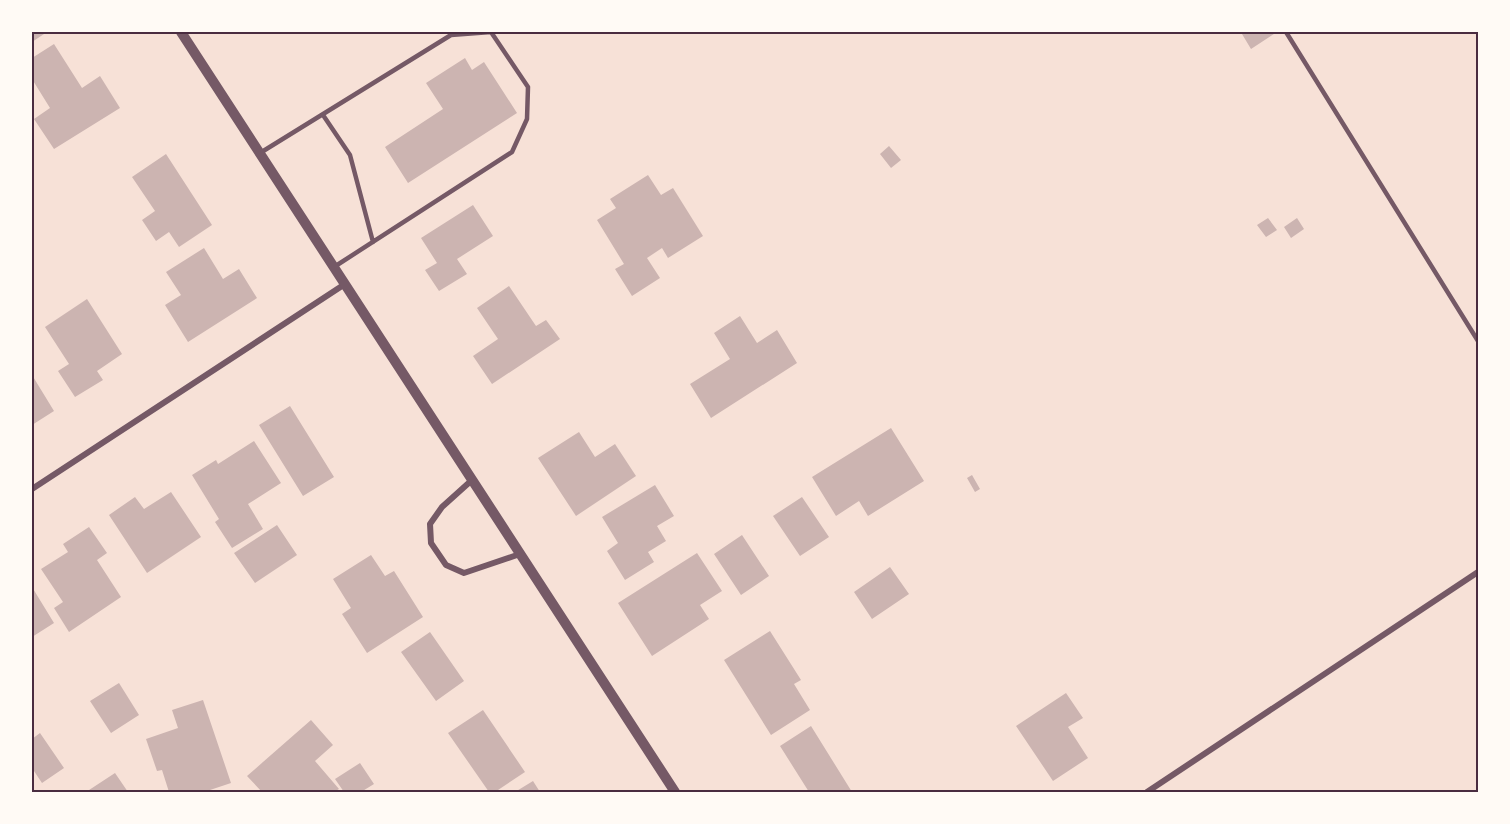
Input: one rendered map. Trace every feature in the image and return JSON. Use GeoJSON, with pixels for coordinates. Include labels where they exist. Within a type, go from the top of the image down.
{"type":"FeatureCollection","features":[{"type":"Feature","properties":{"kind":"street"},"geometry":{"type":"LineString","coordinates":[[181,32],[675,792]]}},
{"type":"Feature","properties":{"kind":"street"},"geometry":{"type":"LineString","coordinates":[[32,489],[345,284]]}},
{"type":"Feature","properties":{"kind":"street"},"geometry":{"type":"LineString","coordinates":[[472,480],[442,507],[430,524],[431,543],[446,565],[464,573],[520,554]]}},
{"type":"Feature","properties":{"kind":"street"},"geometry":{"type":"LineString","coordinates":[[1147,792],[1479,572]]}},
{"type":"Feature","properties":{"kind":"lane"},"geometry":{"type":"LineString","coordinates":[[260,153],[451,35],[491,32],[528,87],[527,119],[512,152],[334,267]]}},
{"type":"Feature","properties":{"kind":"lane"},"geometry":{"type":"LineString","coordinates":[[1286,32],[1479,341]]}},
{"type":"Feature","properties":{"kind":"lane"},"geometry":{"type":"LineString","coordinates":[[323,115],[350,155],[372,242]]}},
{"type":"Feature","properties":{"kind":"building"},"geometry":{"type":"Polygon","coordinates":[[[32,32],[47,32],[32,42],[32,32]]]}},
{"type":"Feature","properties":{"kind":"building"},"geometry":{"type":"Polygon","coordinates":[[[1245,32],[1277,32],[1251,49],[1242,34],[1245,32]]]}},
{"type":"Feature","properties":{"kind":"building"},"geometry":{"type":"Polygon","coordinates":[[[54,44],[82,88],[100,76],[120,108],[54,149],[34,119],[50,108],[32,79],[32,58],[54,44]]]}},
{"type":"Feature","properties":{"kind":"building"},"geometry":{"type":"Polygon","coordinates":[[[465,58],[472,70],[484,62],[517,113],[408,183],[385,147],[443,109],[426,83],[465,58]]]}},
{"type":"Feature","properties":{"kind":"building"},"geometry":{"type":"Polygon","coordinates":[[[889,146],[901,160],[891,168],[880,154],[889,146]]]}},
{"type":"Feature","properties":{"kind":"building"},"geometry":{"type":"Polygon","coordinates":[[[166,154],[212,225],[179,247],[169,232],[156,241],[142,220],[155,211],[132,177],[166,154]]]}},
{"type":"Feature","properties":{"kind":"building"},"geometry":{"type":"Polygon","coordinates":[[[648,175],[661,195],[673,188],[703,236],[668,258],[662,248],[647,258],[660,278],[632,296],[615,269],[624,264],[597,220],[616,208],[610,199],[648,175]]]}},
{"type":"Feature","properties":{"kind":"building"},"geometry":{"type":"Polygon","coordinates":[[[473,205],[493,236],[457,259],[467,274],[439,291],[425,270],[437,263],[421,238],[473,205]]]}},
{"type":"Feature","properties":{"kind":"building"},"geometry":{"type":"Polygon","coordinates":[[[1268,218],[1277,230],[1266,237],[1257,225],[1268,218]]]}},
{"type":"Feature","properties":{"kind":"building"},"geometry":{"type":"Polygon","coordinates":[[[1297,218],[1304,229],[1291,238],[1284,227],[1297,218]]]}},
{"type":"Feature","properties":{"kind":"building"},"geometry":{"type":"Polygon","coordinates":[[[204,248],[223,279],[239,269],[257,298],[188,342],[165,305],[181,295],[166,272],[204,248]]]}},
{"type":"Feature","properties":{"kind":"building"},"geometry":{"type":"Polygon","coordinates":[[[509,286],[536,326],[546,320],[560,339],[492,384],[473,356],[498,339],[477,308],[509,286]]]}},
{"type":"Feature","properties":{"kind":"building"},"geometry":{"type":"Polygon","coordinates":[[[87,299],[122,354],[97,371],[103,380],[75,397],[58,371],[69,364],[45,327],[87,299]]]}},
{"type":"Feature","properties":{"kind":"building"},"geometry":{"type":"Polygon","coordinates":[[[740,316],[757,343],[777,330],[797,363],[711,418],[690,384],[730,359],[714,333],[740,316]]]}},
{"type":"Feature","properties":{"kind":"building"},"geometry":{"type":"Polygon","coordinates":[[[32,375],[54,411],[32,425],[32,375]]]}},
{"type":"Feature","properties":{"kind":"building"},"geometry":{"type":"Polygon","coordinates":[[[290,406],[334,477],[303,496],[259,425],[290,406]]]}},
{"type":"Feature","properties":{"kind":"building"},"geometry":{"type":"Polygon","coordinates":[[[891,428],[924,481],[868,516],[859,501],[836,516],[812,477],[891,428]]]}},
{"type":"Feature","properties":{"kind":"building"},"geometry":{"type":"Polygon","coordinates":[[[579,432],[595,457],[615,444],[636,476],[576,516],[538,458],[579,432]]]}},
{"type":"Feature","properties":{"kind":"building"},"geometry":{"type":"Polygon","coordinates":[[[254,441],[281,483],[248,504],[263,529],[232,548],[215,522],[219,519],[192,475],[216,460],[218,464],[254,441]]]}},
{"type":"Feature","properties":{"kind":"building"},"geometry":{"type":"Polygon","coordinates":[[[972,475],[980,489],[975,492],[967,478],[972,475]]]}},
{"type":"Feature","properties":{"kind":"building"},"geometry":{"type":"Polygon","coordinates":[[[655,485],[674,516],[657,526],[666,541],[648,552],[654,562],[625,580],[607,551],[618,543],[602,517],[655,485]]]}},
{"type":"Feature","properties":{"kind":"building"},"geometry":{"type":"Polygon","coordinates":[[[171,492],[201,537],[147,573],[109,515],[135,497],[144,509],[171,492]]]}},
{"type":"Feature","properties":{"kind":"building"},"geometry":{"type":"Polygon","coordinates":[[[802,497],[829,537],[800,556],[773,516],[802,497]]]}},
{"type":"Feature","properties":{"kind":"building"},"geometry":{"type":"Polygon","coordinates":[[[277,525],[297,555],[255,583],[234,553],[277,525]]]}},
{"type":"Feature","properties":{"kind":"building"},"geometry":{"type":"Polygon","coordinates":[[[89,527],[107,553],[97,560],[121,597],[69,632],[54,608],[63,602],[41,569],[68,552],[63,544],[89,527]]]}},
{"type":"Feature","properties":{"kind":"building"},"geometry":{"type":"Polygon","coordinates":[[[742,535],[769,576],[741,595],[714,554],[742,535]]]}},
{"type":"Feature","properties":{"kind":"building"},"geometry":{"type":"Polygon","coordinates":[[[697,553],[722,591],[700,605],[709,619],[652,656],[618,603],[697,553]]]}},
{"type":"Feature","properties":{"kind":"building"},"geometry":{"type":"Polygon","coordinates":[[[371,555],[385,576],[394,571],[423,617],[367,653],[342,614],[351,608],[333,579],[371,555]]]}},
{"type":"Feature","properties":{"kind":"building"},"geometry":{"type":"Polygon","coordinates":[[[890,567],[909,594],[872,619],[854,592],[890,567]]]}},
{"type":"Feature","properties":{"kind":"building"},"geometry":{"type":"Polygon","coordinates":[[[32,587],[54,623],[32,637],[32,587]]]}},
{"type":"Feature","properties":{"kind":"building"},"geometry":{"type":"Polygon","coordinates":[[[770,631],[801,680],[794,684],[810,710],[771,735],[724,660],[770,631]]]}},
{"type":"Feature","properties":{"kind":"building"},"geometry":{"type":"Polygon","coordinates":[[[430,632],[464,681],[436,701],[401,652],[430,632]]]}},
{"type":"Feature","properties":{"kind":"building"},"geometry":{"type":"Polygon","coordinates":[[[119,683],[139,715],[111,733],[90,701],[119,683]]]}},
{"type":"Feature","properties":{"kind":"building"},"geometry":{"type":"Polygon","coordinates":[[[1066,693],[1083,718],[1068,727],[1088,758],[1053,781],[1016,726],[1066,693]]]}},
{"type":"Feature","properties":{"kind":"building"},"geometry":{"type":"Polygon","coordinates":[[[203,700],[231,783],[207,792],[169,792],[162,770],[157,771],[146,739],[178,728],[172,710],[203,700]]]}},
{"type":"Feature","properties":{"kind":"building"},"geometry":{"type":"Polygon","coordinates":[[[483,710],[525,772],[495,792],[489,792],[448,733],[483,710]]]}},
{"type":"Feature","properties":{"kind":"building"},"geometry":{"type":"Polygon","coordinates":[[[311,720],[333,745],[315,761],[339,789],[334,792],[262,792],[247,776],[311,720]]]}},
{"type":"Feature","properties":{"kind":"building"},"geometry":{"type":"Polygon","coordinates":[[[811,726],[852,792],[809,792],[780,746],[811,726]]]}},
{"type":"Feature","properties":{"kind":"building"},"geometry":{"type":"Polygon","coordinates":[[[40,733],[64,768],[42,783],[32,768],[32,739],[40,733]]]}},
{"type":"Feature","properties":{"kind":"building"},"geometry":{"type":"Polygon","coordinates":[[[360,763],[374,784],[361,792],[344,792],[335,779],[360,763]]]}},
{"type":"Feature","properties":{"kind":"building"},"geometry":{"type":"Polygon","coordinates":[[[115,773],[128,792],[86,792],[115,773]]]}},
{"type":"Feature","properties":{"kind":"building"},"geometry":{"type":"Polygon","coordinates":[[[533,781],[540,792],[515,792],[533,781]]]}}]}
